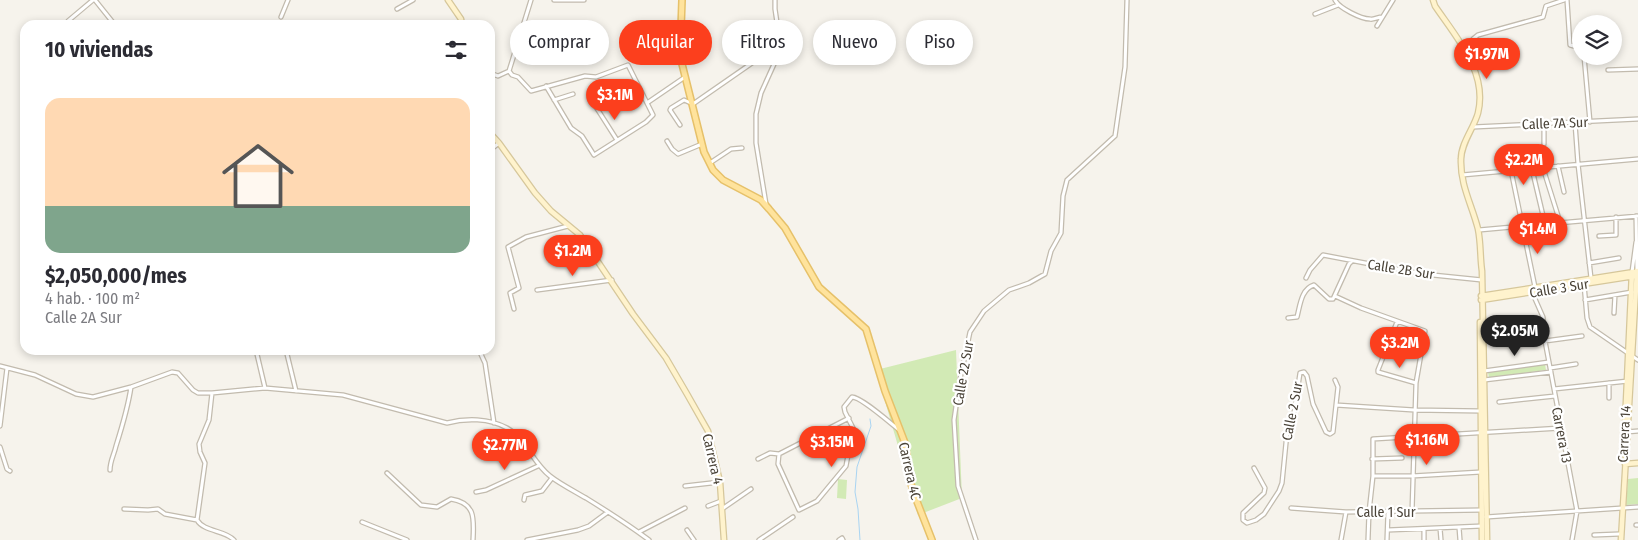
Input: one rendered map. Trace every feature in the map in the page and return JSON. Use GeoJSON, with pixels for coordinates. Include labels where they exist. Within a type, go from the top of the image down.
{"type":"FeatureCollection","features":[{"type":"Feature","properties":{"kind":"main road","name":"Carrera 4C"},"geometry":{"type":"LineString","coordinates":[[682,0],[680,56],[702,144],[713,170],[723,180],[761,200],[785,228],[819,287],[866,329],[885,391],[905,443],[911,484],[932,540]]}},
{"type":"Feature","properties":{"kind":"street"},"geometry":{"type":"LineString","coordinates":[[69,20],[94,0],[111,20]]}},
{"type":"Feature","properties":{"kind":"street"},"geometry":{"type":"LineString","coordinates":[[281,17],[288,0]]}},
{"type":"Feature","properties":{"kind":"street"},"geometry":{"type":"LineString","coordinates":[[397,9],[413,0]]}},
{"type":"Feature","properties":{"kind":"street"},"geometry":{"type":"LineString","coordinates":[[448,0],[462,20]]}},
{"type":"Feature","properties":{"kind":"street"},"geometry":{"type":"LineString","coordinates":[[509,72],[531,0]]}},
{"type":"Feature","properties":{"kind":"street"},"geometry":{"type":"LineString","coordinates":[[554,0],[584,0]]}},
{"type":"Feature","properties":{"kind":"street"},"geometry":{"type":"LineString","coordinates":[[776,0],[777,20]]}},
{"type":"Feature","properties":{"kind":"street","name":"Calle 22 Sur"},"geometry":{"type":"LineString","coordinates":[[976,540],[958,486],[954,420],[970,332],[984,311],[1010,290],[1029,284],[1046,274],[1051,251],[1062,232],[1063,196],[1067,180],[1115,136],[1118,128],[1125,67],[1127,0]]}},
{"type":"Feature","properties":{"kind":"street"},"geometry":{"type":"LineString","coordinates":[[1335,0],[1344,10],[1370,20],[1382,16]]}},
{"type":"Feature","properties":{"kind":"street"},"geometry":{"type":"LineString","coordinates":[[1377,26],[1393,0]]}},
{"type":"Feature","properties":{"kind":"street"},"geometry":{"type":"LineString","coordinates":[[1433,0],[1466,53],[1476,74],[1480,93],[1478,112],[1460,156],[1463,186],[1478,230],[1480,258],[1484,517],[1487,540]]}},
{"type":"Feature","properties":{"kind":"street"},"geometry":{"type":"LineString","coordinates":[[1466,53],[1473,39],[1478,35],[1543,17],[1546,6],[1565,0],[1570,44],[1572,45]]}},
{"type":"Feature","properties":{"kind":"street"},"geometry":{"type":"LineString","coordinates":[[1314,14],[1338,5]]}},
{"type":"Feature","properties":{"kind":"street"},"geometry":{"type":"LineString","coordinates":[[509,72],[518,77],[531,90],[546,86],[585,76],[596,77],[628,64],[653,115],[646,122],[594,155],[582,136],[571,128],[546,86]]}},
{"type":"Feature","properties":{"kind":"street"},"geometry":{"type":"LineString","coordinates":[[680,125],[670,110],[671,108],[684,100],[693,104],[749,65]]}},
{"type":"Feature","properties":{"kind":"street"},"geometry":{"type":"LineString","coordinates":[[766,206],[756,143],[756,114],[761,93],[774,65]]}},
{"type":"Feature","properties":{"kind":"street"},"geometry":{"type":"LineString","coordinates":[[1585,65],[1590,122]]}},
{"type":"Feature","properties":{"kind":"street"},"geometry":{"type":"LineString","coordinates":[[1608,70],[1638,69]]}},
{"type":"Feature","properties":{"kind":"street"},"geometry":{"type":"LineString","coordinates":[[495,75],[498,76],[509,72]]}},
{"type":"Feature","properties":{"kind":"street"},"geometry":{"type":"LineString","coordinates":[[647,103],[685,77]]}},
{"type":"Feature","properties":{"kind":"street"},"geometry":{"type":"LineString","coordinates":[[617,140],[596,107],[596,104],[598,100],[638,87]]}},
{"type":"Feature","properties":{"kind":"street"},"geometry":{"type":"LineString","coordinates":[[554,100],[572,94]]}},
{"type":"Feature","properties":{"kind":"street","name":"Calle 7A Sur"},"geometry":{"type":"LineString","coordinates":[[1473,127],[1638,119]]}},
{"type":"Feature","properties":{"kind":"street"},"geometry":{"type":"LineString","coordinates":[[1575,123],[1591,278]]}},
{"type":"Feature","properties":{"kind":"street"},"geometry":{"type":"LineString","coordinates":[[1544,124],[1544,144]]}},
{"type":"Feature","properties":{"kind":"street","name":"Carrera 4"},"geometry":{"type":"LineString","coordinates":[[495,139],[535,193],[580,235],[612,280],[633,314],[666,358],[708,431],[720,482],[724,540]]}},
{"type":"Feature","properties":{"kind":"street"},"geometry":{"type":"LineString","coordinates":[[667,141],[678,154],[702,144]]}},
{"type":"Feature","properties":{"kind":"street"},"geometry":{"type":"LineString","coordinates":[[495,146],[499,143]]}},
{"type":"Feature","properties":{"kind":"street"},"geometry":{"type":"LineString","coordinates":[[710,163],[731,150],[742,148]]}},
{"type":"Feature","properties":{"kind":"street"},"geometry":{"type":"LineString","coordinates":[[1507,151],[1523,225],[1533,290]]}},
{"type":"Feature","properties":{"kind":"street"},"geometry":{"type":"LineString","coordinates":[[1461,176],[1638,159]]}},
{"type":"Feature","properties":{"kind":"street"},"geometry":{"type":"LineString","coordinates":[[1558,166],[1564,192]]}},
{"type":"Feature","properties":{"kind":"street"},"geometry":{"type":"LineString","coordinates":[[1543,168],[1560,222]]}},
{"type":"Feature","properties":{"kind":"street"},"geometry":{"type":"LineString","coordinates":[[1532,169],[1545,224]]}},
{"type":"Feature","properties":{"kind":"street"},"geometry":{"type":"LineString","coordinates":[[1478,230],[1637,216]]}},
{"type":"Feature","properties":{"kind":"street","name":"Carrera 14"},"geometry":{"type":"LineString","coordinates":[[1623,482],[1636,274],[1637,216]]}},
{"type":"Feature","properties":{"kind":"street"},"geometry":{"type":"LineString","coordinates":[[1599,236],[1616,235],[1616,217]]}},
{"type":"Feature","properties":{"kind":"street"},"geometry":{"type":"LineString","coordinates":[[514,308],[510,293],[519,288],[508,247],[526,237],[569,226]]}},
{"type":"Feature","properties":{"kind":"street","name":"Calle 2B Sur"},"geometry":{"type":"LineString","coordinates":[[1306,278],[1310,270],[1323,255],[1423,274],[1481,280]]}},
{"type":"Feature","properties":{"kind":"street"},"geometry":{"type":"LineString","coordinates":[[1590,263],[1619,258]]}},
{"type":"Feature","properties":{"kind":"street"},"geometry":{"type":"LineString","coordinates":[[1337,297],[1349,264],[1353,261]]}},
{"type":"Feature","properties":{"kind":"street","name":"Carrera 14"},"geometry":{"type":"LineString","coordinates":[[1630,354],[1632,292],[1636,274]]}},
{"type":"Feature","properties":{"kind":"street","name":"Calle 3 Sur"},"geometry":{"type":"LineString","coordinates":[[1533,290],[1591,278],[1636,274]]}},
{"type":"Feature","properties":{"kind":"street","name":"Calle 3 Sur"},"geometry":{"type":"LineString","coordinates":[[1481,298],[1584,284],[1636,274]]}},
{"type":"Feature","properties":{"kind":"street"},"geometry":{"type":"LineString","coordinates":[[537,290],[612,280]]}},
{"type":"Feature","properties":{"kind":"street"},"geometry":{"type":"LineString","coordinates":[[1584,284],[1586,318],[1590,327],[1638,360]]}},
{"type":"Feature","properties":{"kind":"street"},"geometry":{"type":"LineString","coordinates":[[1288,318],[1297,317],[1301,301],[1308,288],[1314,286],[1329,299],[1337,297],[1397,322],[1425,331],[1416,383],[1414,410],[1412,512]]}},
{"type":"Feature","properties":{"kind":"street","name":"Carrera 13"},"geometry":{"type":"LineString","coordinates":[[1533,290],[1543,317],[1548,362],[1577,511],[1572,540]]}},
{"type":"Feature","properties":{"kind":"street"},"geometry":{"type":"LineString","coordinates":[[1585,300],[1632,292]]}},
{"type":"Feature","properties":{"kind":"street"},"geometry":{"type":"LineString","coordinates":[[1614,313],[1615,295]]}},
{"type":"Feature","properties":{"kind":"street"},"geometry":{"type":"LineString","coordinates":[[1481,298],[1484,371],[1480,411],[1483,433],[1481,472],[1482,510],[1484,517]]}},
{"type":"Feature","properties":{"kind":"street"},"geometry":{"type":"LineString","coordinates":[[1397,322],[1387,344],[1378,372],[1416,383]]}},
{"type":"Feature","properties":{"kind":"street"},"geometry":{"type":"LineString","coordinates":[[1545,341],[1582,336]]}},
{"type":"Feature","properties":{"kind":"street"},"geometry":{"type":"LineString","coordinates":[[1387,344],[1402,351]]}},
{"type":"Feature","properties":{"kind":"street"},"geometry":{"type":"LineString","coordinates":[[257,355],[265,388]]}},
{"type":"Feature","properties":{"kind":"street"},"geometry":{"type":"LineString","coordinates":[[287,355],[296,391]]}},
{"type":"Feature","properties":{"kind":"street"},"geometry":{"type":"LineString","coordinates":[[481,355],[485,363],[494,423]]}},
{"type":"Feature","properties":{"kind":"street"},"geometry":{"type":"LineString","coordinates":[[1484,371],[1548,362]]}},
{"type":"Feature","properties":{"kind":"street"},"geometry":{"type":"LineString","coordinates":[[1482,380],[1550,370],[1576,364]]}},
{"type":"Feature","properties":{"kind":"street"},"geometry":{"type":"LineString","coordinates":[[0,366],[35,375],[83,396],[94,397],[131,388],[172,372],[178,373],[198,393],[265,388],[343,395],[447,423],[467,420],[494,423],[508,428],[517,436],[532,454],[538,466],[552,478],[650,540]]}},
{"type":"Feature","properties":{"kind":"street"},"geometry":{"type":"LineString","coordinates":[[0,426],[7,368]]}},
{"type":"Feature","properties":{"kind":"street","name":"Calle 2 Sur"},"geometry":{"type":"LineString","coordinates":[[1254,468],[1264,488],[1264,493],[1243,513],[1243,520],[1247,523],[1256,520],[1264,514],[1282,483],[1286,433],[1294,413],[1300,373],[1304,372],[1306,376],[1313,404],[1326,432],[1330,434],[1333,432],[1336,405]]}},
{"type":"Feature","properties":{"kind":"street"},"geometry":{"type":"LineString","coordinates":[[1335,380],[1338,387],[1336,405],[1414,410],[1480,411]]}},
{"type":"Feature","properties":{"kind":"street"},"geometry":{"type":"LineString","coordinates":[[1554,389],[1628,381]]}},
{"type":"Feature","properties":{"kind":"street"},"geometry":{"type":"LineString","coordinates":[[1608,398],[1609,383]]}},
{"type":"Feature","properties":{"kind":"street"},"geometry":{"type":"LineString","coordinates":[[110,470],[110,461],[116,450],[122,422],[128,409],[131,388]]}},
{"type":"Feature","properties":{"kind":"street"},"geometry":{"type":"LineString","coordinates":[[197,520],[205,463],[199,444],[209,420],[212,393]]}},
{"type":"Feature","properties":{"kind":"street"},"geometry":{"type":"LineString","coordinates":[[1499,402],[1555,396]]}},
{"type":"Feature","properties":{"kind":"street"},"geometry":{"type":"LineString","coordinates":[[778,454],[778,464],[799,510],[817,500],[846,466],[853,428],[844,407],[852,397],[857,397],[900,430]]}},
{"type":"Feature","properties":{"kind":"street"},"geometry":{"type":"LineString","coordinates":[[758,459],[770,453],[778,454],[849,418]]}},
{"type":"Feature","properties":{"kind":"street"},"geometry":{"type":"LineString","coordinates":[[1368,540],[1374,439],[1561,428]]}},
{"type":"Feature","properties":{"kind":"street"},"geometry":{"type":"LineString","coordinates":[[1626,432],[1638,431]]}},
{"type":"Feature","properties":{"kind":"street","name":"Carrera 14"},"geometry":{"type":"LineString","coordinates":[[1620,540],[1626,432]]}},
{"type":"Feature","properties":{"kind":"street"},"geometry":{"type":"LineString","coordinates":[[0,447],[7,469],[10,471]]}},
{"type":"Feature","properties":{"kind":"street"},"geometry":{"type":"LineString","coordinates":[[1372,459],[1402,458]]}},
{"type":"Feature","properties":{"kind":"street"},"geometry":{"type":"LineString","coordinates":[[1625,464],[1638,464]]}},
{"type":"Feature","properties":{"kind":"street"},"geometry":{"type":"LineString","coordinates":[[476,492],[486,490],[538,466]]}},
{"type":"Feature","properties":{"kind":"street"},"geometry":{"type":"LineString","coordinates":[[1373,476],[1481,472]]}},
{"type":"Feature","properties":{"kind":"street"},"geometry":{"type":"LineString","coordinates":[[388,473],[421,505],[437,507],[451,499],[461,501],[472,511],[474,521],[473,540]]}},
{"type":"Feature","properties":{"kind":"street"},"geometry":{"type":"LineString","coordinates":[[524,500],[524,495],[542,491],[552,478]]}},
{"type":"Feature","properties":{"kind":"street"},"geometry":{"type":"LineString","coordinates":[[685,486],[720,482]]}},
{"type":"Feature","properties":{"kind":"street"},"geometry":{"type":"LineString","coordinates":[[722,509],[751,489]]}},
{"type":"Feature","properties":{"kind":"street"},"geometry":{"type":"LineString","coordinates":[[708,506],[722,501]]}},
{"type":"Feature","properties":{"kind":"street"},"geometry":{"type":"LineString","coordinates":[[1484,517],[1638,507]]}},
{"type":"Feature","properties":{"kind":"street"},"geometry":{"type":"LineString","coordinates":[[124,508],[158,509],[165,514],[197,520],[201,525],[230,536],[234,540]]}},
{"type":"Feature","properties":{"kind":"street"},"geometry":{"type":"LineString","coordinates":[[639,532],[685,508]]}},
{"type":"Feature","properties":{"kind":"street","name":"Calle 1 Sur"},"geometry":{"type":"LineString","coordinates":[[1291,508],[1346,512],[1482,510]]}},
{"type":"Feature","properties":{"kind":"street","name":"Carrera 14"},"geometry":{"type":"LineString","coordinates":[[1620,540],[1622,508]]}},
{"type":"Feature","properties":{"kind":"street"},"geometry":{"type":"LineString","coordinates":[[527,540],[584,528],[608,512]]}},
{"type":"Feature","properties":{"kind":"street"},"geometry":{"type":"LineString","coordinates":[[1341,540],[1346,512]]}},
{"type":"Feature","properties":{"kind":"street"},"geometry":{"type":"LineString","coordinates":[[1387,540],[1388,512]]}},
{"type":"Feature","properties":{"kind":"street"},"geometry":{"type":"LineString","coordinates":[[759,540],[793,517]]}},
{"type":"Feature","properties":{"kind":"street"},"geometry":{"type":"LineString","coordinates":[[362,522],[407,540]]}},
{"type":"Feature","properties":{"kind":"street"},"geometry":{"type":"LineString","coordinates":[[1388,530],[1485,526]]}},
{"type":"Feature","properties":{"kind":"street"},"geometry":{"type":"LineString","coordinates":[[1482,540],[1485,526]]}},
{"type":"Feature","properties":{"kind":"street"},"geometry":{"type":"LineString","coordinates":[[1459,527],[1460,540]]}},
{"type":"Feature","properties":{"kind":"street"},"geometry":{"type":"LineString","coordinates":[[1440,528],[1441,540]]}},
{"type":"Feature","properties":{"kind":"street"},"geometry":{"type":"LineString","coordinates":[[1424,529],[1424,540]]}},
{"type":"Feature","properties":{"kind":"street"},"geometry":{"type":"LineString","coordinates":[[687,530],[694,540]]}},
{"type":"Feature","properties":{"kind":"street"},"geometry":{"type":"LineString","coordinates":[[1594,535],[1619,534]]}},
{"type":"Feature","properties":{"kind":"green space"},"geometry":{"type":"Polygon","coordinates":[[[956,350],[962,498],[918,515],[876,370],[956,350]]]}},
{"type":"Feature","properties":{"kind":"green space"},"geometry":{"type":"Polygon","coordinates":[[[1545,364],[1546,370],[1489,378],[1488,372],[1545,364]]]}},
{"type":"Feature","properties":{"kind":"green space"},"geometry":{"type":"Polygon","coordinates":[[[1638,478],[1638,504],[1626,505],[1628,479],[1638,478]]]}},
{"type":"Feature","properties":{"kind":"green space"},"geometry":{"type":"Polygon","coordinates":[[[838,479],[847,480],[846,499],[837,498],[838,479]]]}},
{"type":"Feature","properties":{"kind":"waterway"},"geometry":{"type":"LineString","coordinates":[[860,540],[855,492],[857,467],[871,426],[870,419]]}}]}
